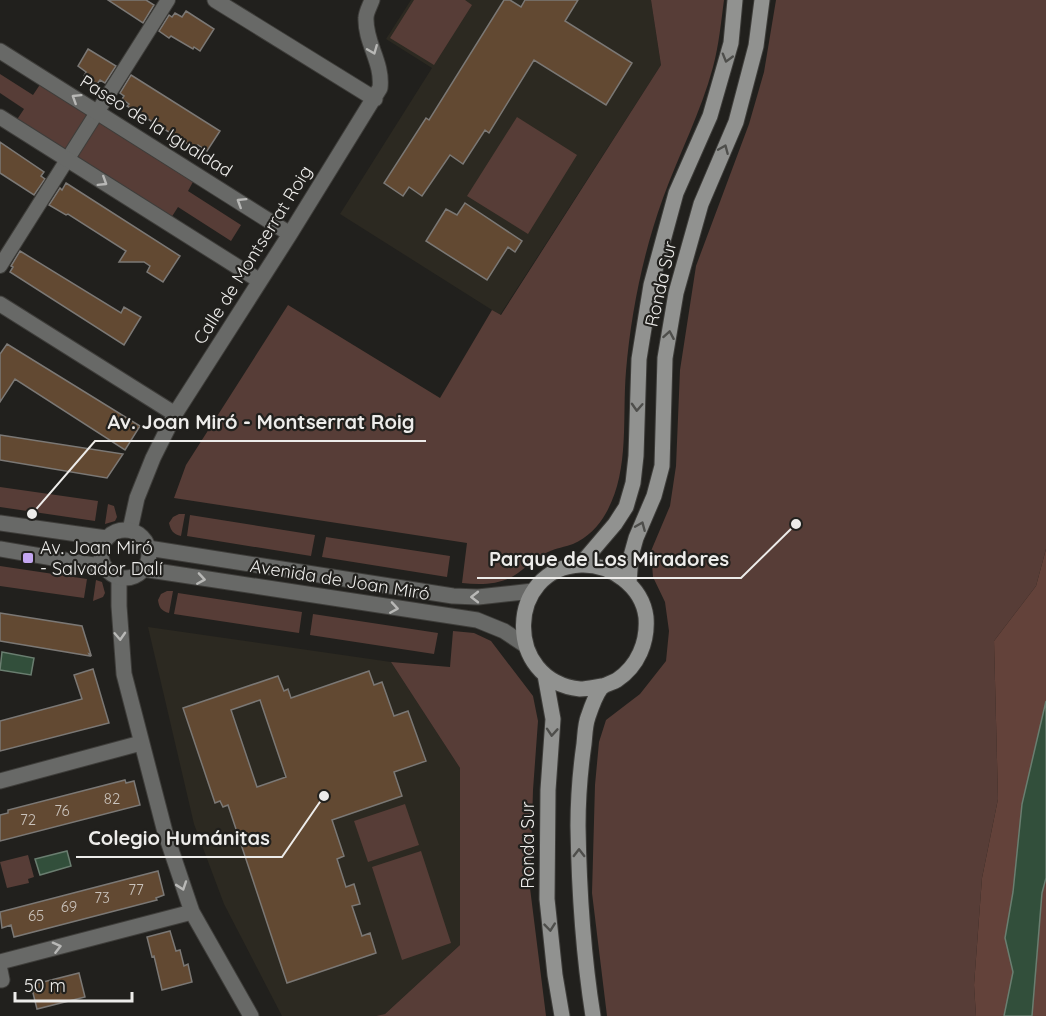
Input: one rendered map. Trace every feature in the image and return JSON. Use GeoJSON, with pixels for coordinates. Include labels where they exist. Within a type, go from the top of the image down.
{"type":"FeatureCollection","features":[{"type":"Feature","properties":{"kind":"main road","name":"Ronda Sur"},"geometry":{"type":"LineString","coordinates":[[580,565],[615,524],[626,507],[633,483],[639,359],[651,285],[676,193],[710,116],[731,43],[735,0]]}},
{"type":"Feature","properties":{"kind":"main road","name":"Ronda Sur"},"geometry":{"type":"LineString","coordinates":[[525,645],[533,662],[545,675],[563,686],[582,689],[602,686],[616,680],[629,670],[640,655],[646,639],[646,616],[639,597],[629,583],[631,556],[654,496],[662,466],[665,358],[676,293],[701,204],[736,122],[756,46],[762,0]]}},
{"type":"Feature","properties":{"kind":"main road"},"geometry":{"type":"LineString","coordinates":[[525,645],[522,626],[526,606],[533,591],[547,577],[562,569],[580,565],[599,566],[616,573],[629,583]]}},
{"type":"Feature","properties":{"kind":"main road","name":"Ronda Sur"},"geometry":{"type":"LineString","coordinates":[[545,675],[554,718],[548,790],[547,899],[562,1016]]}},
{"type":"Feature","properties":{"kind":"main road"},"geometry":{"type":"LineString","coordinates":[[593,1016],[579,896],[578,786],[587,719],[602,686]]}},
{"type":"Feature","properties":{"kind":"street"},"geometry":{"type":"LineString","coordinates":[[0,266],[168,0]]}},
{"type":"Feature","properties":{"kind":"street"},"geometry":{"type":"LineString","coordinates":[[215,0],[375,99]]}},
{"type":"Feature","properties":{"kind":"street","name":"Calle de Montserrat Roig"},"geometry":{"type":"LineString","coordinates":[[130,530],[137,498],[153,458],[175,414],[375,99],[380,88],[380,66],[368,38],[365,16],[372,0]]}},
{"type":"Feature","properties":{"kind":"street","name":"Paseo de la Igualdad"},"geometry":{"type":"LineString","coordinates":[[0,51],[290,234]]}},
{"type":"Feature","properties":{"kind":"street"},"geometry":{"type":"LineString","coordinates":[[0,117],[260,281]]}},
{"type":"Feature","properties":{"kind":"street"},"geometry":{"type":"LineString","coordinates":[[0,304],[175,414]]}},
{"type":"Feature","properties":{"kind":"street"},"geometry":{"type":"LineString","coordinates":[[0,523],[106,538]]}},
{"type":"Feature","properties":{"kind":"street"},"geometry":{"type":"LineString","coordinates":[[143,569],[148,559],[148,548],[143,537],[130,530],[115,531],[106,538],[100,556],[105,567],[112,575],[119,578],[124,674],[165,831],[192,912],[251,1016]]}},
{"type":"Feature","properties":{"kind":"street","name":"Avenida de Joan Miró"},"geometry":{"type":"LineString","coordinates":[[148,548],[453,596],[478,597],[533,591]]}},
{"type":"Feature","properties":{"kind":"street"},"geometry":{"type":"LineString","coordinates":[[0,549],[105,567]]}},
{"type":"Feature","properties":{"kind":"street","name":"Avenida de Joan Miró"},"geometry":{"type":"LineString","coordinates":[[119,578],[135,576],[143,569],[477,620],[504,631],[525,645]]}},
{"type":"Feature","properties":{"kind":"street"},"geometry":{"type":"LineString","coordinates":[[0,781],[141,743]]}},
{"type":"Feature","properties":{"kind":"street"},"geometry":{"type":"LineString","coordinates":[[0,962],[192,912]]}},
{"type":"Feature","properties":{"kind":"street"},"geometry":{"type":"LineString","coordinates":[[0,970],[3,980],[0,980]]}},
{"type":"Feature","properties":{"kind":"shaded area"},"geometry":{"type":"Polygon","coordinates":[[[411,0],[651,0],[661,65],[500,315],[340,214],[432,68],[386,39],[411,0]]]}},
{"type":"Feature","properties":{"kind":"shaded area"},"geometry":{"type":"Polygon","coordinates":[[[414,0],[465,0],[472,5],[434,65],[390,38],[414,0]]]}},
{"type":"Feature","properties":{"kind":"shaded area"},"geometry":{"type":"Polygon","coordinates":[[[651,0],[724,0],[717,50],[708,84],[663,198],[644,262],[628,349],[624,444],[619,480],[614,497],[596,527],[578,541],[540,556],[512,577],[491,583],[469,584],[462,583],[467,543],[174,498],[186,465],[288,305],[440,398],[492,310],[501,315],[661,65],[651,0]]]}},
{"type":"Feature","properties":{"kind":"shaded area"},"geometry":{"type":"Polygon","coordinates":[[[776,0],[1046,0],[1046,549],[1036,586],[994,641],[998,799],[982,878],[974,985],[976,1016],[607,1016],[592,893],[595,785],[599,742],[606,720],[640,694],[666,661],[669,631],[665,602],[653,577],[651,551],[670,506],[676,466],[680,370],[696,266],[749,124],[764,72],[776,0]]]}},
{"type":"Feature","properties":{"kind":"shaded area"},"geometry":{"type":"Polygon","coordinates":[[[0,74],[33,95],[41,83],[90,115],[65,153],[16,121],[24,109],[0,93],[0,74]]]}},
{"type":"Feature","properties":{"kind":"shaded area"},"geometry":{"type":"Polygon","coordinates":[[[517,117],[577,155],[528,234],[467,196],[517,117]]]}},
{"type":"Feature","properties":{"kind":"shaded area"},"geometry":{"type":"Polygon","coordinates":[[[100,121],[194,180],[188,191],[241,225],[231,241],[178,207],[171,218],[76,159],[100,121]]]}},
{"type":"Feature","properties":{"kind":"shaded area"},"geometry":{"type":"Polygon","coordinates":[[[0,487],[98,501],[95,521],[0,507],[0,487]]]}},
{"type":"Feature","properties":{"kind":"shaded area"},"geometry":{"type":"Polygon","coordinates":[[[108,504],[114,506],[117,517],[115,521],[105,524],[108,504]]]}},
{"type":"Feature","properties":{"kind":"shaded area"},"geometry":{"type":"Polygon","coordinates":[[[179,514],[185,514],[181,536],[173,532],[169,523],[179,514]]]}},
{"type":"Feature","properties":{"kind":"shaded area"},"geometry":{"type":"Polygon","coordinates":[[[190,515],[315,535],[311,556],[187,536],[190,515]]]}},
{"type":"Feature","properties":{"kind":"shaded area"},"geometry":{"type":"Polygon","coordinates":[[[326,537],[450,556],[447,577],[322,557],[326,537]]]}},
{"type":"Feature","properties":{"kind":"shaded area"},"geometry":{"type":"Polygon","coordinates":[[[1046,549],[1046,701],[1022,804],[1006,938],[1013,972],[1004,1016],[976,1016],[974,985],[982,878],[998,799],[994,641],[1036,586],[1046,549]]]}},
{"type":"Feature","properties":{"kind":"shaded area"},"geometry":{"type":"Polygon","coordinates":[[[0,566],[87,579],[84,598],[0,586],[0,566]]]}},
{"type":"Feature","properties":{"kind":"shaded area"},"geometry":{"type":"Polygon","coordinates":[[[96,580],[102,582],[105,593],[103,597],[93,601],[96,580]]]}},
{"type":"Feature","properties":{"kind":"shaded area"},"geometry":{"type":"Polygon","coordinates":[[[173,591],[169,613],[161,608],[158,600],[161,594],[173,591]]]}},
{"type":"Feature","properties":{"kind":"shaded area"},"geometry":{"type":"Polygon","coordinates":[[[178,593],[302,612],[299,633],[174,614],[178,593]]]}},
{"type":"Feature","properties":{"kind":"shaded area"},"geometry":{"type":"Polygon","coordinates":[[[313,614],[438,633],[434,654],[310,635],[313,614]]]}},
{"type":"Feature","properties":{"kind":"shaded area"},"geometry":{"type":"Polygon","coordinates":[[[148,627],[391,662],[460,768],[460,945],[385,1014],[376,1016],[282,1016],[224,904],[194,824],[148,627]]]}},
{"type":"Feature","properties":{"kind":"shaded area"},"geometry":{"type":"Polygon","coordinates":[[[453,631],[474,633],[491,641],[533,696],[538,721],[530,888],[546,1016],[376,1016],[385,1014],[460,945],[460,768],[391,662],[450,667],[453,631]]]}},
{"type":"Feature","properties":{"kind":"shaded area"},"geometry":{"type":"Polygon","coordinates":[[[2,652],[34,658],[31,675],[0,670],[2,652]]]}},
{"type":"Feature","properties":{"kind":"shaded area"},"geometry":{"type":"Polygon","coordinates":[[[1046,701],[1046,878],[1042,893],[1032,1016],[1004,1016],[1013,972],[1005,938],[1013,892],[1022,804],[1046,701]]]}},
{"type":"Feature","properties":{"kind":"shaded area"},"geometry":{"type":"Polygon","coordinates":[[[405,804],[419,845],[368,862],[354,821],[405,804]]]}},
{"type":"Feature","properties":{"kind":"shaded area"},"geometry":{"type":"Polygon","coordinates":[[[67,851],[71,866],[40,875],[35,859],[67,851]]]}},
{"type":"Feature","properties":{"kind":"shaded area"},"geometry":{"type":"Polygon","coordinates":[[[421,851],[451,943],[402,960],[372,867],[421,851]]]}},
{"type":"Feature","properties":{"kind":"shaded area"},"geometry":{"type":"Polygon","coordinates":[[[28,855],[34,877],[28,879],[29,883],[7,888],[0,862],[28,855]]]}},
{"type":"Feature","properties":{"kind":"shaded area"},"geometry":{"type":"Polygon","coordinates":[[[1046,878],[1046,1016],[1032,1016],[1042,893],[1046,878]]]}},
{"type":"Feature","properties":{"kind":"building"},"geometry":{"type":"Polygon","coordinates":[[[108,0],[146,0],[154,5],[143,23],[108,0]]]}},
{"type":"Feature","properties":{"kind":"building"},"geometry":{"type":"Polygon","coordinates":[[[504,0],[510,0],[521,7],[525,0],[578,0],[565,21],[632,63],[606,105],[534,60],[489,133],[485,130],[463,164],[450,155],[422,196],[409,187],[403,196],[384,183],[426,118],[429,120],[504,0]]]}},
{"type":"Feature","properties":{"kind":"building"},"geometry":{"type":"Polygon","coordinates":[[[186,11],[214,29],[200,51],[171,36],[169,38],[159,31],[169,15],[172,17],[175,13],[182,17],[186,11]]]}},
{"type":"Feature","properties":{"kind":"building"},"geometry":{"type":"Polygon","coordinates":[[[88,49],[116,66],[105,83],[100,80],[97,84],[84,76],[86,72],[78,66],[88,49]]]}},
{"type":"Feature","properties":{"kind":"building"},"geometry":{"type":"Polygon","coordinates":[[[131,75],[220,131],[207,151],[198,145],[196,149],[127,106],[129,104],[122,99],[124,96],[120,93],[131,75]]]}},
{"type":"Feature","properties":{"kind":"building"},"geometry":{"type":"Polygon","coordinates":[[[0,142],[44,172],[41,176],[45,179],[34,195],[0,173],[0,142]]]}},
{"type":"Feature","properties":{"kind":"building"},"geometry":{"type":"Polygon","coordinates":[[[66,183],[180,256],[163,282],[147,272],[150,266],[144,262],[119,262],[126,251],[68,214],[49,205],[66,183]]]}},
{"type":"Feature","properties":{"kind":"building"},"geometry":{"type":"Polygon","coordinates":[[[465,203],[522,241],[515,252],[508,247],[487,280],[426,241],[446,209],[457,215],[465,203]]]}},
{"type":"Feature","properties":{"kind":"building"},"geometry":{"type":"Polygon","coordinates":[[[20,251],[121,313],[124,307],[141,317],[124,345],[10,272],[20,251]]]}},
{"type":"Feature","properties":{"kind":"building"},"geometry":{"type":"Polygon","coordinates":[[[7,344],[140,426],[125,450],[15,379],[0,402],[0,354],[7,344]]]}},
{"type":"Feature","properties":{"kind":"building"},"geometry":{"type":"Polygon","coordinates":[[[0,435],[123,454],[107,478],[0,460],[0,435]]]}},
{"type":"Feature","properties":{"kind":"building"},"geometry":{"type":"Polygon","coordinates":[[[0,613],[82,626],[91,655],[0,641],[0,613]]]}},
{"type":"Feature","properties":{"kind":"building"},"geometry":{"type":"Polygon","coordinates":[[[93,669],[109,723],[0,751],[0,721],[82,699],[74,675],[93,669]]]}},
{"type":"Feature","properties":{"kind":"building"},"geometry":{"type":"Polygon","coordinates":[[[369,671],[374,685],[382,682],[394,716],[408,711],[426,761],[394,772],[402,796],[332,820],[344,856],[337,859],[346,887],[354,884],[360,904],[352,906],[362,936],[370,933],[376,953],[287,983],[228,805],[223,807],[220,801],[215,803],[183,708],[278,676],[284,691],[288,689],[291,698],[369,671]],[[260,700],[231,710],[257,787],[286,777],[260,700]]]}},
{"type":"Feature","properties":{"kind":"building"},"geometry":{"type":"Polygon","coordinates":[[[125,780],[126,783],[134,781],[140,805],[0,841],[0,815],[8,813],[8,810],[125,780]]]}},
{"type":"Feature","properties":{"kind":"building"},"geometry":{"type":"Polygon","coordinates":[[[158,871],[164,895],[156,898],[157,900],[14,937],[11,925],[2,928],[0,912],[158,871]]]}},
{"type":"Feature","properties":{"kind":"building"},"geometry":{"type":"Polygon","coordinates":[[[170,931],[176,951],[180,950],[184,966],[188,964],[192,982],[162,990],[147,937],[170,931]]]}},
{"type":"Feature","properties":{"kind":"building"},"geometry":{"type":"Polygon","coordinates":[[[79,973],[85,997],[37,1009],[31,985],[79,973]]]}},
{"type":"Feature","properties":{"kind":"place","name":"Av. Joan Miró - Montserrat Roig"},"geometry":{"type":"Point","coordinates":[32,514]}},
{"type":"Feature","properties":{"kind":"place","name":"Parque de Los Miradores"},"geometry":{"type":"Point","coordinates":[796,524]}},
{"type":"Feature","properties":{"kind":"place","name":"Av. Joan Miró - Salvador Dalí"},"geometry":{"type":"Point","coordinates":[28,558]}},
{"type":"Feature","properties":{"kind":"place","name":"Colegio Humánitas"},"geometry":{"type":"Point","coordinates":[324,796]}}]}
